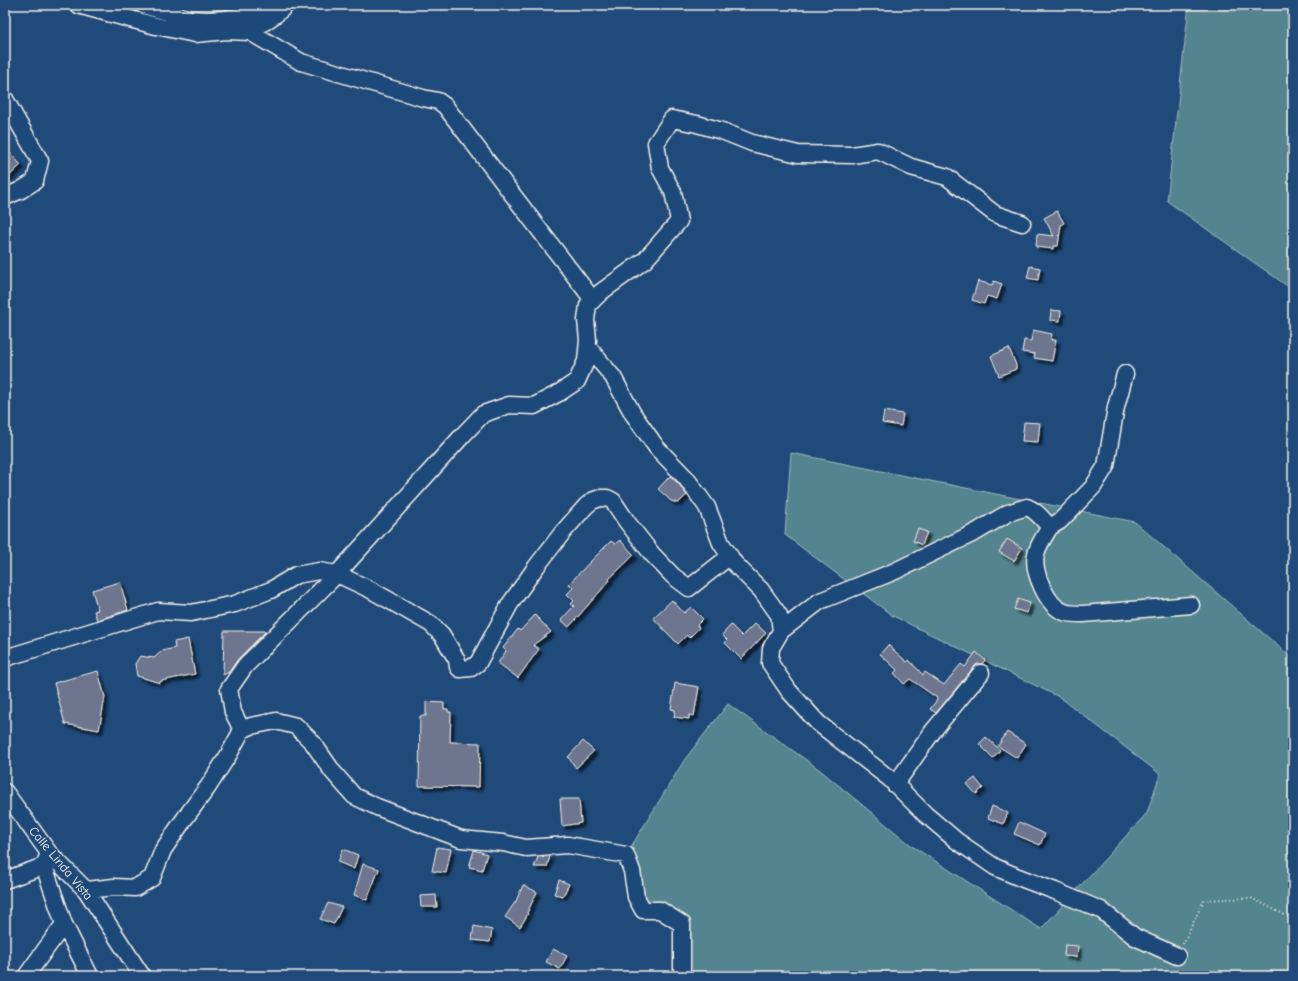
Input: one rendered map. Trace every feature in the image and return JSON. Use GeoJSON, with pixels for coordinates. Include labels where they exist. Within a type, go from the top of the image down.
{"type":"FeatureCollection","features":[{"type":"Feature","properties":{"kind":"street"},"geometry":{"type":"LineString","coordinates":[[78,5],[156,26],[193,26],[227,31],[250,32],[301,62],[423,98],[438,101],[445,106],[593,300]]}},
{"type":"Feature","properties":{"kind":"street"},"geometry":{"type":"LineString","coordinates":[[143,5],[193,26],[223,19],[252,15],[267,5]]}},
{"type":"Feature","properties":{"kind":"street"},"geometry":{"type":"LineString","coordinates":[[250,32],[275,15],[286,5]]}},
{"type":"Feature","properties":{"kind":"street"},"geometry":{"type":"LineString","coordinates":[[5,99],[40,161],[35,181],[22,190],[5,198]]}},
{"type":"Feature","properties":{"kind":"street"},"geometry":{"type":"LineString","coordinates":[[242,730],[233,712],[229,689],[245,666],[337,574],[483,414],[509,405],[534,406],[559,393],[577,381],[586,362],[588,340],[586,320],[588,305],[601,292],[645,260],[679,221],[674,192],[660,168],[656,143],[672,119],[697,124],[722,131],[752,143],[798,154],[852,155],[878,151],[912,167],[947,177],[995,214],[1022,223]]}},
{"type":"Feature","properties":{"kind":"street"},"geometry":{"type":"LineString","coordinates":[[588,347],[613,377],[633,414],[657,448],[686,478],[707,507],[721,543],[735,564],[762,590],[779,615],[780,631]]}},
{"type":"Feature","properties":{"kind":"street"},"geometry":{"type":"LineString","coordinates":[[1125,374],[1116,406],[1106,466],[1093,487],[1060,521],[1050,527],[1036,553],[1035,564],[1047,597],[1065,613],[1083,614],[1191,605]]}},
{"type":"Feature","properties":{"kind":"street"},"geometry":{"type":"LineString","coordinates":[[5,658],[158,611],[191,613],[235,604],[271,590],[296,575],[319,572],[337,574],[371,590],[431,624],[442,635],[457,660],[458,667],[460,669],[471,668],[478,663],[510,604],[563,532],[586,506],[600,498],[607,498],[613,502],[652,554],[673,576],[689,588],[730,556]]}},
{"type":"Feature","properties":{"kind":"street"},"geometry":{"type":"LineString","coordinates":[[1050,527],[1029,507],[1026,506],[1008,513],[970,534],[893,572],[820,601],[780,631],[772,648],[770,663],[788,691],[818,723],[895,784],[925,814],[957,841],[995,867],[1100,910],[1135,936],[1177,956]]}},
{"type":"Feature","properties":{"kind":"street"},"geometry":{"type":"LineString","coordinates":[[895,784],[933,731],[981,673]]}},
{"type":"Feature","properties":{"kind":"street"},"geometry":{"type":"LineString","coordinates":[[86,890],[114,887],[135,888],[152,878],[163,850],[208,787],[242,730],[251,726],[276,721],[296,726],[313,743],[333,772],[354,796],[377,807],[461,840],[504,843],[526,848],[568,845],[626,855],[632,871],[636,897],[643,910],[660,910],[682,924],[682,976]]}},
{"type":"Feature","properties":{"kind":"street","name":"Calle Linda Vista"},"geometry":{"type":"LineString","coordinates":[[5,792],[46,859],[86,890],[142,976]]}},
{"type":"Feature","properties":{"kind":"street"},"geometry":{"type":"LineString","coordinates":[[5,880],[46,859],[64,924],[90,976]]}},
{"type":"Feature","properties":{"kind":"street"},"geometry":{"type":"LineString","coordinates":[[26,976],[64,924]]}},
{"type":"Feature","properties":{"kind":"path"},"geometry":{"type":"LineString","coordinates":[[1177,956],[1204,900],[1251,898],[1293,919]]}},
{"type":"Feature","properties":{"kind":"green space"},"geometry":{"type":"Polygon","coordinates":[[[1189,5],[1293,5],[1293,290],[1167,201],[1189,5]]]}},
{"type":"Feature","properties":{"kind":"green space"},"geometry":{"type":"Polygon","coordinates":[[[791,453],[1135,522],[1293,659],[1293,976],[682,976],[682,924],[643,910],[626,855],[685,759],[728,704],[820,770],[912,846],[1041,929],[1147,813],[1160,774],[1061,698],[893,616],[785,535],[791,453]]]}},
{"type":"Feature","properties":{"kind":"building"},"geometry":{"type":"Polygon","coordinates":[[[5,147],[21,165],[5,180],[5,147]]]}},
{"type":"Feature","properties":{"kind":"building"},"geometry":{"type":"Polygon","coordinates":[[[1057,211],[1064,223],[1061,225],[1058,246],[1053,246],[1053,249],[1036,247],[1037,234],[1054,236],[1044,218],[1057,211]]]}},
{"type":"Feature","properties":{"kind":"building"},"geometry":{"type":"Polygon","coordinates":[[[1030,266],[1040,268],[1038,280],[1027,278],[1030,266]]]}},
{"type":"Feature","properties":{"kind":"building"},"geometry":{"type":"Polygon","coordinates":[[[978,281],[992,285],[994,281],[1002,284],[997,299],[987,296],[984,304],[972,300],[978,281]]]}},
{"type":"Feature","properties":{"kind":"building"},"geometry":{"type":"Polygon","coordinates":[[[1051,310],[1061,311],[1060,321],[1050,320],[1051,310]]]}},
{"type":"Feature","properties":{"kind":"building"},"geometry":{"type":"Polygon","coordinates":[[[1033,330],[1052,334],[1051,340],[1056,340],[1052,361],[1034,358],[1035,354],[1022,352],[1024,340],[1031,341],[1033,330]]]}},
{"type":"Feature","properties":{"kind":"building"},"geometry":{"type":"Polygon","coordinates":[[[1009,348],[1016,365],[1016,369],[999,376],[991,356],[1009,348]]]}},
{"type":"Feature","properties":{"kind":"building"},"geometry":{"type":"Polygon","coordinates":[[[884,411],[903,414],[901,426],[882,423],[884,411]]]}},
{"type":"Feature","properties":{"kind":"building"},"geometry":{"type":"Polygon","coordinates":[[[1024,422],[1040,423],[1038,442],[1022,441],[1024,422]]]}},
{"type":"Feature","properties":{"kind":"building"},"geometry":{"type":"Polygon","coordinates":[[[670,476],[679,484],[687,495],[678,503],[671,501],[658,489],[670,476]]]}},
{"type":"Feature","properties":{"kind":"building"},"geometry":{"type":"Polygon","coordinates":[[[918,529],[927,532],[922,545],[913,541],[918,529]]]}},
{"type":"Feature","properties":{"kind":"building"},"geometry":{"type":"Polygon","coordinates":[[[1007,539],[1022,548],[1014,561],[999,552],[1007,539]]]}},
{"type":"Feature","properties":{"kind":"building"},"geometry":{"type":"Polygon","coordinates":[[[620,540],[634,555],[609,579],[610,580],[569,627],[561,620],[574,606],[571,604],[574,601],[567,594],[573,588],[569,584],[611,541],[615,544],[620,540]]]}},
{"type":"Feature","properties":{"kind":"building"},"geometry":{"type":"Polygon","coordinates":[[[120,582],[128,610],[97,620],[94,611],[98,610],[92,590],[120,582]]]}},
{"type":"Feature","properties":{"kind":"building"},"geometry":{"type":"Polygon","coordinates":[[[1018,599],[1030,603],[1027,613],[1014,609],[1018,599]]]}},
{"type":"Feature","properties":{"kind":"building"},"geometry":{"type":"Polygon","coordinates":[[[672,600],[684,613],[691,607],[703,619],[697,625],[699,628],[689,638],[687,635],[678,644],[653,618],[672,600]]]}},
{"type":"Feature","properties":{"kind":"building"},"geometry":{"type":"Polygon","coordinates":[[[535,615],[551,632],[533,645],[539,649],[518,678],[498,663],[506,651],[503,648],[518,629],[520,631],[535,615]]]}},
{"type":"Feature","properties":{"kind":"building"},"geometry":{"type":"Polygon","coordinates":[[[755,623],[766,633],[741,659],[725,643],[727,640],[722,635],[731,625],[742,636],[755,623]]]}},
{"type":"Feature","properties":{"kind":"building"},"geometry":{"type":"Polygon","coordinates":[[[224,631],[266,631],[238,659],[229,672],[223,675],[224,631]]]}},
{"type":"Feature","properties":{"kind":"building"},"geometry":{"type":"Polygon","coordinates":[[[188,639],[195,674],[161,681],[160,683],[137,676],[135,664],[140,656],[154,658],[162,651],[175,648],[174,642],[188,639]]]}},
{"type":"Feature","properties":{"kind":"building"},"geometry":{"type":"Polygon","coordinates":[[[888,645],[907,662],[909,660],[923,675],[925,672],[944,685],[961,664],[965,667],[976,652],[985,660],[982,664],[977,664],[974,667],[936,713],[930,709],[937,698],[910,679],[904,684],[894,673],[897,670],[880,654],[888,645]]]}},
{"type":"Feature","properties":{"kind":"building"},"geometry":{"type":"Polygon","coordinates":[[[98,671],[105,697],[99,730],[65,724],[54,683],[98,671]]]}},
{"type":"Feature","properties":{"kind":"building"},"geometry":{"type":"Polygon","coordinates":[[[675,683],[699,687],[694,716],[689,715],[689,719],[674,717],[675,710],[671,709],[675,683]]]}},
{"type":"Feature","properties":{"kind":"building"},"geometry":{"type":"Polygon","coordinates":[[[426,702],[444,703],[444,709],[448,709],[448,712],[451,712],[450,742],[480,743],[479,787],[419,786],[420,716],[426,716],[426,702]]]}},
{"type":"Feature","properties":{"kind":"building"},"geometry":{"type":"Polygon","coordinates":[[[1007,732],[1026,744],[1017,758],[998,746],[1007,732]]]}},
{"type":"Feature","properties":{"kind":"building"},"geometry":{"type":"Polygon","coordinates":[[[986,737],[1000,750],[993,758],[979,744],[986,737]]]}},
{"type":"Feature","properties":{"kind":"building"},"geometry":{"type":"Polygon","coordinates":[[[583,741],[594,751],[576,768],[568,757],[583,741]]]}},
{"type":"Feature","properties":{"kind":"building"},"geometry":{"type":"Polygon","coordinates":[[[975,778],[983,788],[976,794],[967,784],[975,778]]]}},
{"type":"Feature","properties":{"kind":"building"},"geometry":{"type":"Polygon","coordinates":[[[560,799],[579,799],[581,823],[562,826],[560,799]]]}},
{"type":"Feature","properties":{"kind":"building"},"geometry":{"type":"Polygon","coordinates":[[[992,806],[1008,813],[1003,824],[988,818],[992,806]]]}},
{"type":"Feature","properties":{"kind":"building"},"geometry":{"type":"Polygon","coordinates":[[[1019,822],[1045,834],[1040,845],[1014,834],[1019,822]]]}},
{"type":"Feature","properties":{"kind":"building"},"geometry":{"type":"Polygon","coordinates":[[[437,847],[451,849],[446,873],[432,871],[437,847]]]}},
{"type":"Feature","properties":{"kind":"building"},"geometry":{"type":"Polygon","coordinates":[[[343,849],[358,855],[354,869],[338,862],[343,849]]]}},
{"type":"Feature","properties":{"kind":"building"},"geometry":{"type":"Polygon","coordinates":[[[474,850],[487,854],[482,870],[469,867],[474,850]]]}},
{"type":"Feature","properties":{"kind":"building"},"geometry":{"type":"Polygon","coordinates":[[[550,856],[547,867],[534,867],[538,857],[550,856]]]}},
{"type":"Feature","properties":{"kind":"building"},"geometry":{"type":"Polygon","coordinates":[[[363,864],[379,869],[367,900],[354,895],[363,864]]]}},
{"type":"Feature","properties":{"kind":"building"},"geometry":{"type":"Polygon","coordinates":[[[559,880],[569,884],[563,896],[554,894],[559,880]]]}},
{"type":"Feature","properties":{"kind":"building"},"geometry":{"type":"Polygon","coordinates":[[[523,885],[537,892],[527,913],[528,914],[520,927],[505,917],[516,901],[523,885]]]}},
{"type":"Feature","properties":{"kind":"building"},"geometry":{"type":"Polygon","coordinates":[[[436,895],[437,907],[421,907],[420,896],[436,895]]]}},
{"type":"Feature","properties":{"kind":"building"},"geometry":{"type":"Polygon","coordinates":[[[328,903],[342,907],[334,924],[320,919],[328,903]]]}},
{"type":"Feature","properties":{"kind":"building"},"geometry":{"type":"Polygon","coordinates":[[[474,926],[492,930],[490,942],[472,940],[474,926]]]}},
{"type":"Feature","properties":{"kind":"building"},"geometry":{"type":"Polygon","coordinates":[[[1065,945],[1078,946],[1077,957],[1064,956],[1065,945]]]}},
{"type":"Feature","properties":{"kind":"building"},"geometry":{"type":"Polygon","coordinates":[[[553,949],[567,956],[560,969],[546,962],[553,949]]]}}]}
